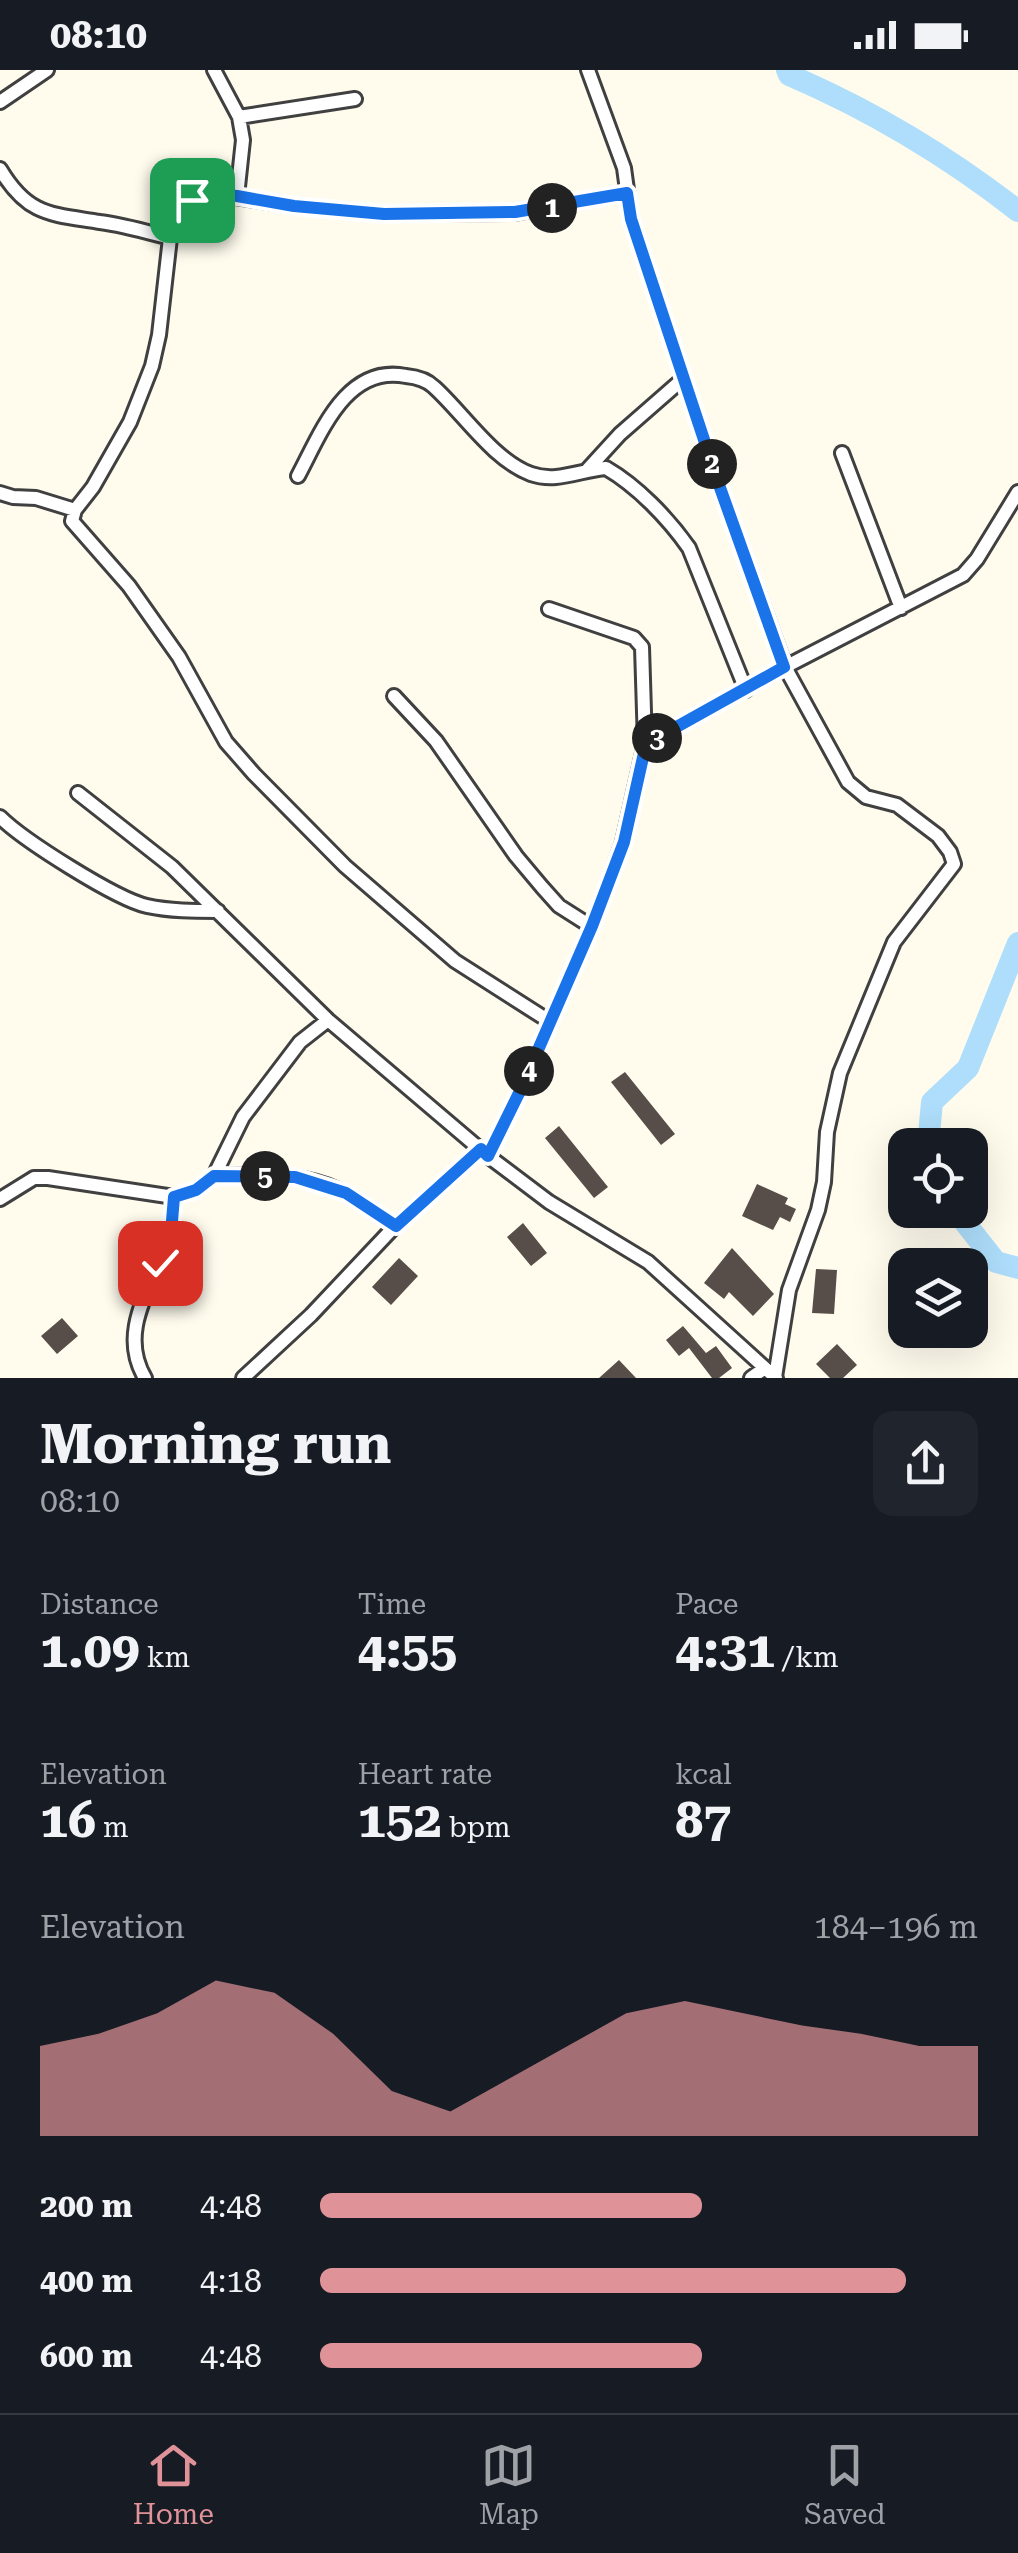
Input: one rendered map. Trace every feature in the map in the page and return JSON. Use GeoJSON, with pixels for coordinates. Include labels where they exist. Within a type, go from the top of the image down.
{"type":"FeatureCollection","features":[{"type":"Feature","properties":{"kind":"street"},"geometry":{"type":"LineString","coordinates":[[0,102],[47,70]]}},
{"type":"Feature","properties":{"kind":"street"},"geometry":{"type":"LineString","coordinates":[[214,70],[239,117],[242,140],[237,196]]}},
{"type":"Feature","properties":{"kind":"street"},"geometry":{"type":"LineString","coordinates":[[588,70],[620,154],[631,219],[784,667],[848,782],[866,798],[897,806],[938,836],[954,864],[894,942],[840,1073],[818,1210],[789,1290],[772,1374]]}},
{"type":"Feature","properties":{"kind":"street"},"geometry":{"type":"LineString","coordinates":[[239,117],[355,99]]}},
{"type":"Feature","properties":{"kind":"street"},"geometry":{"type":"LineString","coordinates":[[0,169],[25,202],[39,211],[170,238]]}},
{"type":"Feature","properties":{"kind":"street"},"geometry":{"type":"LineString","coordinates":[[549,1020],[455,961],[345,866],[254,774],[226,742],[179,656],[128,586],[72,521],[130,422],[152,366],[170,238],[182,206],[216,194],[384,214],[515,212],[627,193]]}},
{"type":"Feature","properties":{"kind":"street"},"geometry":{"type":"LineString","coordinates":[[298,476],[337,404],[374,376],[392,373],[433,385],[476,432],[514,465],[531,474],[551,478],[606,468],[622,477],[689,548],[746,690]]}},
{"type":"Feature","properties":{"kind":"street"},"geometry":{"type":"LineString","coordinates":[[588,469],[620,434],[684,378]]}},
{"type":"Feature","properties":{"kind":"street"},"geometry":{"type":"LineString","coordinates":[[842,453],[901,608]]}},
{"type":"Feature","properties":{"kind":"street"},"geometry":{"type":"LineString","coordinates":[[0,492],[75,510]]}},
{"type":"Feature","properties":{"kind":"street"},"geometry":{"type":"LineString","coordinates":[[646,744],[784,667],[963,576],[978,559],[1018,492]]}},
{"type":"Feature","properties":{"kind":"street"},"geometry":{"type":"LineString","coordinates":[[243,1378],[311,1316],[396,1226],[485,1152],[521,1089],[592,926],[624,842],[646,744],[642,647],[634,638],[549,609]]}},
{"type":"Feature","properties":{"kind":"street"},"geometry":{"type":"LineString","coordinates":[[394,696],[436,740],[542,887],[559,906],[592,926]]}},
{"type":"Feature","properties":{"kind":"street"},"geometry":{"type":"LineString","coordinates":[[78,793],[150,849],[328,1020],[485,1152],[549,1202],[648,1262],[772,1374]]}},
{"type":"Feature","properties":{"kind":"street"},"geometry":{"type":"LineString","coordinates":[[0,817],[61,861],[132,902],[164,909],[218,911]]}},
{"type":"Feature","properties":{"kind":"street"},"geometry":{"type":"LineString","coordinates":[[0,1198],[34,1178],[174,1197],[196,1190],[214,1176],[243,1117],[300,1042],[328,1020]]}},
{"type":"Feature","properties":{"kind":"street"},"geometry":{"type":"LineString","coordinates":[[214,1176],[295,1177],[328,1185],[396,1226]]}},
{"type":"Feature","properties":{"kind":"street"},"geometry":{"type":"LineString","coordinates":[[145,1378],[135,1359],[138,1309],[171,1233],[174,1197]]}},
{"type":"Feature","properties":{"kind":"street"},"geometry":{"type":"LineString","coordinates":[[752,1378],[772,1374]]}},
{"type":"Feature","properties":{"kind":"building"},"geometry":{"type":"Polygon","coordinates":[[[625,1072],[675,1134],[661,1145],[611,1082],[625,1072]]]}},
{"type":"Feature","properties":{"kind":"building"},"geometry":{"type":"Polygon","coordinates":[[[559,1126],[608,1187],[594,1198],[545,1138],[559,1126]]]}},
{"type":"Feature","properties":{"kind":"building"},"geometry":{"type":"Polygon","coordinates":[[[757,1184],[788,1198],[785,1204],[796,1209],[790,1222],[780,1217],[773,1230],[742,1216],[757,1184]]]}},
{"type":"Feature","properties":{"kind":"building"},"geometry":{"type":"Polygon","coordinates":[[[523,1223],[547,1253],[531,1266],[507,1237],[523,1223]]]}},
{"type":"Feature","properties":{"kind":"building"},"geometry":{"type":"Polygon","coordinates":[[[732,1248],[774,1294],[753,1316],[729,1292],[724,1299],[704,1283],[732,1248]]]}},
{"type":"Feature","properties":{"kind":"building"},"geometry":{"type":"Polygon","coordinates":[[[399,1258],[418,1276],[391,1305],[372,1287],[399,1258]]]}},
{"type":"Feature","properties":{"kind":"building"},"geometry":{"type":"Polygon","coordinates":[[[816,1269],[837,1270],[834,1314],[812,1313],[816,1269]]]}},
{"type":"Feature","properties":{"kind":"building"},"geometry":{"type":"Polygon","coordinates":[[[62,1318],[78,1336],[57,1354],[41,1336],[62,1318]]]}},
{"type":"Feature","properties":{"kind":"building"},"geometry":{"type":"Polygon","coordinates":[[[683,1326],[706,1353],[716,1346],[732,1368],[719,1378],[712,1378],[689,1348],[679,1356],[666,1340],[683,1326]]]}},
{"type":"Feature","properties":{"kind":"building"},"geometry":{"type":"Polygon","coordinates":[[[837,1344],[857,1365],[843,1378],[830,1378],[816,1364],[837,1344]]]}},
{"type":"Feature","properties":{"kind":"building"},"geometry":{"type":"Polygon","coordinates":[[[619,1360],[636,1378],[599,1378],[619,1360]]]}},
{"type":"Feature","properties":{"kind":"waterway"},"geometry":{"type":"LineString","coordinates":[[787,70],[789,75],[908,136],[1018,211]]}},
{"type":"Feature","properties":{"kind":"waterway"},"geometry":{"type":"LineString","coordinates":[[930,1128],[932,1102],[968,1068],[1018,943]]}},
{"type":"Feature","properties":{"kind":"waterway"},"geometry":{"type":"LineString","coordinates":[[969,1228],[996,1262],[1018,1268]]}},
{"type":"Feature","properties":{"kind":"route"},"geometry":{"type":"LineString","coordinates":[[160,1263],[171,1233],[174,1197],[196,1190],[214,1176],[295,1177],[328,1185],[396,1226],[481,1149],[488,1156],[592,926],[624,842],[646,744],[784,667],[718,482],[631,219],[627,193],[515,212],[384,214],[216,194],[192,200]]}}]}
